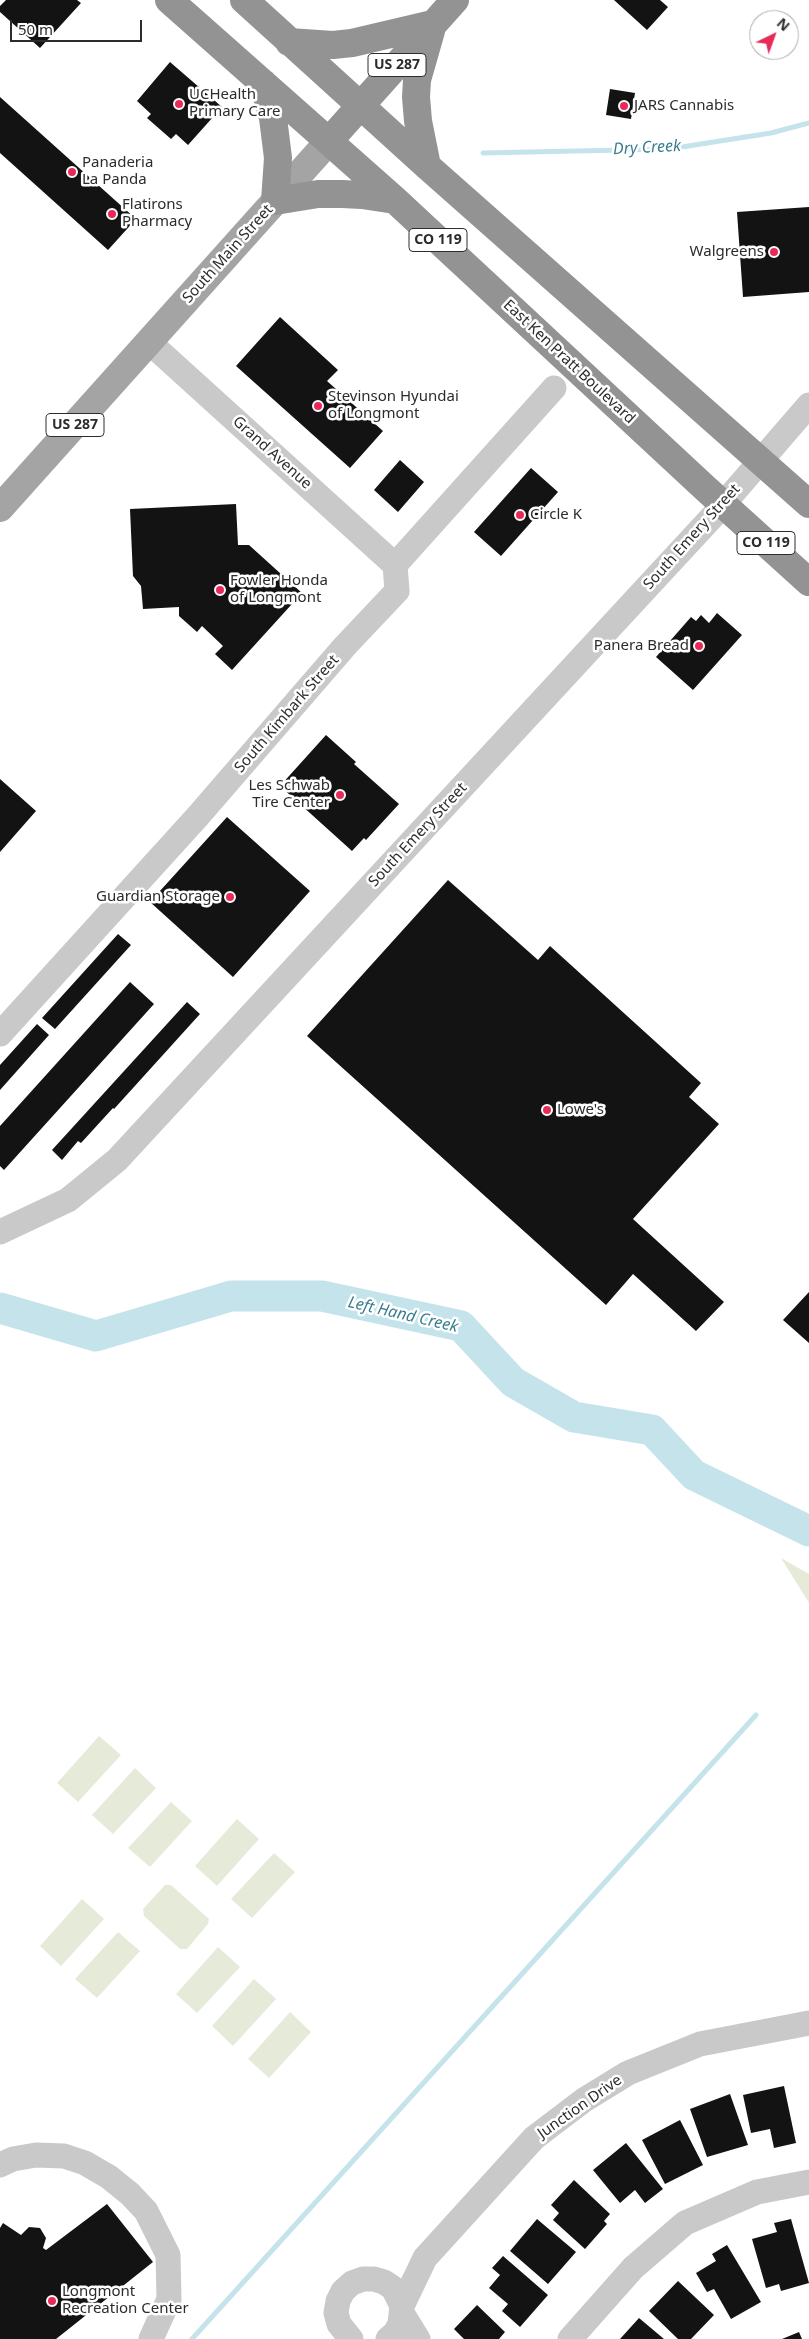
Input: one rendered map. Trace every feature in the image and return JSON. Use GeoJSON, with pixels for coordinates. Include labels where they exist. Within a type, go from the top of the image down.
{"type":"FeatureCollection","features":[{"type":"Feature","properties":{"kind":"highway","name":"CO 119"},"geometry":{"type":"LineString","coordinates":[[169,0],[329,141]]}},
{"type":"Feature","properties":{"kind":"highway","name":"CO 119"},"geometry":{"type":"LineString","coordinates":[[244,0],[427,166],[809,504]]}},
{"type":"Feature","properties":{"kind":"highway","name":"South Main Street"},"geometry":{"type":"LineString","coordinates":[[329,141],[455,0]]}},
{"type":"Feature","properties":{"kind":"highway"},"geometry":{"type":"LineString","coordinates":[[289,42],[352,43],[433,24],[417,80],[416,97],[418,121],[427,166]]}},
{"type":"Feature","properties":{"kind":"highway"},"geometry":{"type":"LineString","coordinates":[[263,83],[273,118],[278,158],[275,201],[334,194],[362,195],[395,200]]}},
{"type":"Feature","properties":{"kind":"highway","name":"East Ken Pratt Boulevard"},"geometry":{"type":"LineString","coordinates":[[329,141],[809,582]]}},
{"type":"Feature","properties":{"kind":"main road","name":"South Main Street"},"geometry":{"type":"LineString","coordinates":[[0,508],[329,141]]}},
{"type":"Feature","properties":{"kind":"street","name":"Grand Avenue"},"geometry":{"type":"LineString","coordinates":[[149,342],[395,565]]}},
{"type":"Feature","properties":{"kind":"street"},"geometry":{"type":"LineString","coordinates":[[395,565],[554,388]]}},
{"type":"Feature","properties":{"kind":"street","name":"South Emery Street"},"geometry":{"type":"LineString","coordinates":[[0,1232],[68,1200],[117,1160],[723,504],[809,405]]}},
{"type":"Feature","properties":{"kind":"street","name":"South Kimbark Street"},"geometry":{"type":"LineString","coordinates":[[0,1034],[198,816],[345,646],[397,591],[395,565]]}},
{"type":"Feature","properties":{"kind":"street","name":"Junction Drive"},"geometry":{"type":"LineString","coordinates":[[388,2339],[395,2333],[400,2324],[402,2309],[425,2258],[534,2138],[584,2100],[628,2073],[700,2044],[809,2023]]}},
{"type":"Feature","properties":{"kind":"street"},"geometry":{"type":"LineString","coordinates":[[0,2165],[13,2159],[36,2155],[64,2156],[85,2163],[109,2177],[130,2194],[146,2211],[168,2255],[169,2299],[151,2339]]}},
{"type":"Feature","properties":{"kind":"street"},"geometry":{"type":"LineString","coordinates":[[570,2339],[633,2268],[685,2223],[757,2192],[809,2182]]}},
{"type":"Feature","properties":{"kind":"street","name":"Junction Drive"},"geometry":{"type":"LineString","coordinates":[[342,2334],[336,2313],[338,2301],[343,2291],[352,2283],[362,2279],[374,2279],[425,2258]]}},
{"type":"Feature","properties":{"kind":"street"},"geometry":{"type":"LineString","coordinates":[[374,2279],[384,2282],[393,2288],[418,2339]]}},
{"type":"Feature","properties":{"kind":"green space"},"geometry":{"type":"Polygon","coordinates":[[[781,1558],[809,1574],[809,1603],[781,1558]]]}},
{"type":"Feature","properties":{"kind":"green space"},"geometry":{"type":"Polygon","coordinates":[[[99,1736],[121,1755],[78,1802],[57,1783],[99,1736]]]}},
{"type":"Feature","properties":{"kind":"green space"},"geometry":{"type":"Polygon","coordinates":[[[135,1768],[156,1788],[113,1834],[92,1815],[135,1768]]]}},
{"type":"Feature","properties":{"kind":"green space"},"geometry":{"type":"Polygon","coordinates":[[[171,1802],[192,1821],[150,1867],[128,1848],[171,1802]]]}},
{"type":"Feature","properties":{"kind":"green space"},"geometry":{"type":"Polygon","coordinates":[[[237,1819],[259,1839],[217,1886],[195,1866],[237,1819]]]}},
{"type":"Feature","properties":{"kind":"green space"},"geometry":{"type":"Polygon","coordinates":[[[274,1853],[295,1872],[252,1918],[231,1899],[274,1853]]]}},
{"type":"Feature","properties":{"kind":"green space"},"geometry":{"type":"Polygon","coordinates":[[[165,1885],[171,1885],[209,1919],[208,1924],[187,1949],[180,1949],[144,1916],[143,1909],[165,1885]]]}},
{"type":"Feature","properties":{"kind":"green space"},"geometry":{"type":"Polygon","coordinates":[[[82,1899],[104,1919],[61,1966],[40,1946],[82,1899]]]}},
{"type":"Feature","properties":{"kind":"green space"},"geometry":{"type":"Polygon","coordinates":[[[118,1932],[140,1951],[97,1998],[75,1979],[118,1932]]]}},
{"type":"Feature","properties":{"kind":"green space"},"geometry":{"type":"Polygon","coordinates":[[[218,1947],[240,1967],[197,2013],[176,1994],[218,1947]]]}},
{"type":"Feature","properties":{"kind":"green space"},"geometry":{"type":"Polygon","coordinates":[[[254,1979],[276,1999],[233,2046],[212,2026],[254,1979]]]}},
{"type":"Feature","properties":{"kind":"green space"},"geometry":{"type":"Polygon","coordinates":[[[290,2012],[311,2032],[269,2078],[248,2059],[290,2012]]]}},
{"type":"Feature","properties":{"kind":"building"},"geometry":{"type":"Polygon","coordinates":[[[6,0],[77,0],[81,3],[40,48],[0,12],[0,6],[6,0]]]}},
{"type":"Feature","properties":{"kind":"building"},"geometry":{"type":"Polygon","coordinates":[[[614,0],[660,0],[668,7],[647,30],[614,0]]]}},
{"type":"Feature","properties":{"kind":"building","name":"UCHealth Primary Care"},"geometry":{"type":"Polygon","coordinates":[[[170,62],[222,107],[188,145],[176,134],[171,139],[147,118],[151,114],[137,101],[170,62]]]}},
{"type":"Feature","properties":{"kind":"building"},"geometry":{"type":"Polygon","coordinates":[[[610,89],[635,93],[631,119],[606,115],[610,89]]]}},
{"type":"Feature","properties":{"kind":"building"},"geometry":{"type":"Polygon","coordinates":[[[0,97],[136,219],[108,250],[0,153],[0,97]]]}},
{"type":"Feature","properties":{"kind":"building","name":"Walgreens"},"geometry":{"type":"Polygon","coordinates":[[[809,207],[809,292],[743,297],[737,212],[809,207]]]}},
{"type":"Feature","properties":{"kind":"building","name":"Stevinson Hyundai of Longmont"},"geometry":{"type":"Polygon","coordinates":[[[280,317],[338,370],[327,381],[383,431],[350,468],[236,366],[280,317]]]}},
{"type":"Feature","properties":{"kind":"building"},"geometry":{"type":"Polygon","coordinates":[[[400,460],[424,482],[398,512],[374,490],[400,460]]]}},
{"type":"Feature","properties":{"kind":"building","name":"Circle K"},"geometry":{"type":"Polygon","coordinates":[[[531,468],[558,492],[501,556],[474,532],[531,468]]]}},
{"type":"Feature","properties":{"kind":"building","name":"Fowler Honda of Longmont"},"geometry":{"type":"Polygon","coordinates":[[[236,504],[238,545],[249,545],[302,593],[232,670],[215,654],[223,646],[202,626],[197,632],[179,616],[179,607],[143,609],[141,586],[133,576],[130,509],[236,504]]]}},
{"type":"Feature","properties":{"kind":"building","name":"Panera Bread"},"geometry":{"type":"Polygon","coordinates":[[[717,613],[742,635],[693,690],[656,657],[691,617],[696,621],[701,615],[709,623],[717,613]]]}},
{"type":"Feature","properties":{"kind":"building","name":"Les Schwab Tire Center"},"geometry":{"type":"Polygon","coordinates":[[[326,735],[356,762],[354,764],[399,804],[366,840],[364,838],[352,851],[280,786],[326,735]]]}},
{"type":"Feature","properties":{"kind":"building"},"geometry":{"type":"Polygon","coordinates":[[[0,779],[36,811],[0,852],[0,779]]]}},
{"type":"Feature","properties":{"kind":"building","name":"Guardian Storage"},"geometry":{"type":"Polygon","coordinates":[[[227,817],[310,891],[233,977],[150,902],[227,817]]]}},
{"type":"Feature","properties":{"kind":"building","name":"Lowe's"},"geometry":{"type":"Polygon","coordinates":[[[448,880],[538,960],[550,946],[701,1083],[689,1097],[719,1124],[633,1219],[724,1302],[696,1331],[633,1274],[606,1305],[307,1036],[448,880]]]}},
{"type":"Feature","properties":{"kind":"building"},"geometry":{"type":"Polygon","coordinates":[[[118,934],[131,945],[55,1029],[42,1018],[118,934]]]}},
{"type":"Feature","properties":{"kind":"building"},"geometry":{"type":"Polygon","coordinates":[[[130,982],[154,1004],[4,1170],[0,1166],[0,1126],[130,982]]]}},
{"type":"Feature","properties":{"kind":"building"},"geometry":{"type":"Polygon","coordinates":[[[187,1002],[200,1014],[114,1109],[81,1143],[78,1141],[62,1160],[52,1150],[187,1002]]]}},
{"type":"Feature","properties":{"kind":"building"},"geometry":{"type":"Polygon","coordinates":[[[37,1024],[49,1035],[0,1090],[0,1065],[37,1024]]]}},
{"type":"Feature","properties":{"kind":"building"},"geometry":{"type":"Polygon","coordinates":[[[809,1292],[809,1343],[783,1320],[809,1292]]]}},
{"type":"Feature","properties":{"kind":"building"},"geometry":{"type":"Polygon","coordinates":[[[784,2086],[796,2143],[774,2148],[770,2129],[751,2133],[743,2095],[784,2086]]]}},
{"type":"Feature","properties":{"kind":"building"},"geometry":{"type":"Polygon","coordinates":[[[730,2094],[748,2145],[707,2157],[690,2109],[730,2094]]]}},
{"type":"Feature","properties":{"kind":"building"},"geometry":{"type":"Polygon","coordinates":[[[680,2120],[703,2165],[665,2184],[642,2140],[680,2120]]]}},
{"type":"Feature","properties":{"kind":"building"},"geometry":{"type":"Polygon","coordinates":[[[626,2143],[663,2189],[645,2203],[635,2190],[620,2203],[593,2170],[626,2143]]]}},
{"type":"Feature","properties":{"kind":"building"},"geometry":{"type":"Polygon","coordinates":[[[574,2180],[610,2214],[604,2221],[607,2224],[585,2249],[553,2220],[559,2213],[551,2205],[574,2180]]]}},
{"type":"Feature","properties":{"kind":"building","name":"Longmont Recreation Center"},"geometry":{"type":"Polygon","coordinates":[[[107,2204],[153,2262],[56,2339],[0,2339],[0,2228],[3,2223],[21,2235],[29,2227],[40,2228],[46,2238],[43,2248],[46,2250],[107,2204]]]}},
{"type":"Feature","properties":{"kind":"building"},"geometry":{"type":"Polygon","coordinates":[[[537,2219],[576,2252],[548,2284],[510,2251],[537,2219]]]}},
{"type":"Feature","properties":{"kind":"building"},"geometry":{"type":"Polygon","coordinates":[[[791,2219],[809,2283],[781,2291],[779,2284],[766,2288],[752,2239],[777,2232],[774,2223],[791,2219]]]}},
{"type":"Feature","properties":{"kind":"building"},"geometry":{"type":"Polygon","coordinates":[[[727,2245],[761,2302],[731,2319],[714,2289],[707,2292],[696,2273],[716,2261],[712,2254],[727,2245]]]}},
{"type":"Feature","properties":{"kind":"building"},"geometry":{"type":"Polygon","coordinates":[[[503,2256],[548,2295],[520,2327],[502,2311],[508,2304],[489,2288],[500,2275],[492,2268],[503,2256]]]}},
{"type":"Feature","properties":{"kind":"building"},"geometry":{"type":"Polygon","coordinates":[[[678,2281],[714,2315],[691,2339],[678,2339],[649,2311],[678,2281]]]}},
{"type":"Feature","properties":{"kind":"building"},"geometry":{"type":"Polygon","coordinates":[[[477,2305],[505,2332],[499,2339],[464,2339],[454,2329],[477,2305]]]}},
{"type":"Feature","properties":{"kind":"building"},"geometry":{"type":"Polygon","coordinates":[[[639,2318],[664,2339],[620,2339],[639,2318]]]}},
{"type":"Feature","properties":{"kind":"building"},"geometry":{"type":"Polygon","coordinates":[[[799,2332],[802,2339],[782,2339],[799,2332]]]}},
{"type":"Feature","properties":{"kind":"waterway","name":"Dry Creek"},"geometry":{"type":"LineString","coordinates":[[483,153],[669,149],[771,133],[809,123]]}},
{"type":"Feature","properties":{"kind":"waterway","name":"Left Hand Creek"},"geometry":{"type":"LineString","coordinates":[[0,1308],[96,1336],[231,1296],[322,1296],[461,1326],[513,1382],[574,1417],[652,1430],[694,1475],[809,1531]]}},
{"type":"Feature","properties":{"kind":"waterway"},"geometry":{"type":"LineString","coordinates":[[192,2339],[756,1715]]}},
{"type":"Feature","properties":{"kind":"place","name":"UCHealth Primary Care"},"geometry":{"type":"Point","coordinates":[179,104]}},
{"type":"Feature","properties":{"kind":"place","name":"JARS Cannabis"},"geometry":{"type":"Point","coordinates":[624,106]}},
{"type":"Feature","properties":{"kind":"place","name":"Panaderia La Panda"},"geometry":{"type":"Point","coordinates":[72,172]}},
{"type":"Feature","properties":{"kind":"place","name":"Flatirons Pharmacy"},"geometry":{"type":"Point","coordinates":[112,214]}},
{"type":"Feature","properties":{"kind":"place","name":"Walgreens"},"geometry":{"type":"Point","coordinates":[774,252]}},
{"type":"Feature","properties":{"kind":"place","name":"Stevinson Hyundai of Longmont"},"geometry":{"type":"Point","coordinates":[318,406]}},
{"type":"Feature","properties":{"kind":"place","name":"Circle K"},"geometry":{"type":"Point","coordinates":[520,515]}},
{"type":"Feature","properties":{"kind":"place","name":"Fowler Honda of Longmont"},"geometry":{"type":"Point","coordinates":[220,590]}},
{"type":"Feature","properties":{"kind":"place","name":"Panera Bread"},"geometry":{"type":"Point","coordinates":[699,646]}},
{"type":"Feature","properties":{"kind":"place","name":"Les Schwab Tire Center"},"geometry":{"type":"Point","coordinates":[340,795]}},
{"type":"Feature","properties":{"kind":"place","name":"Guardian Storage"},"geometry":{"type":"Point","coordinates":[230,897]}},
{"type":"Feature","properties":{"kind":"place","name":"Lowe's"},"geometry":{"type":"Point","coordinates":[547,1110]}},
{"type":"Feature","properties":{"kind":"place","name":"Longmont Recreation Center"},"geometry":{"type":"Point","coordinates":[52,2301]}}]}
